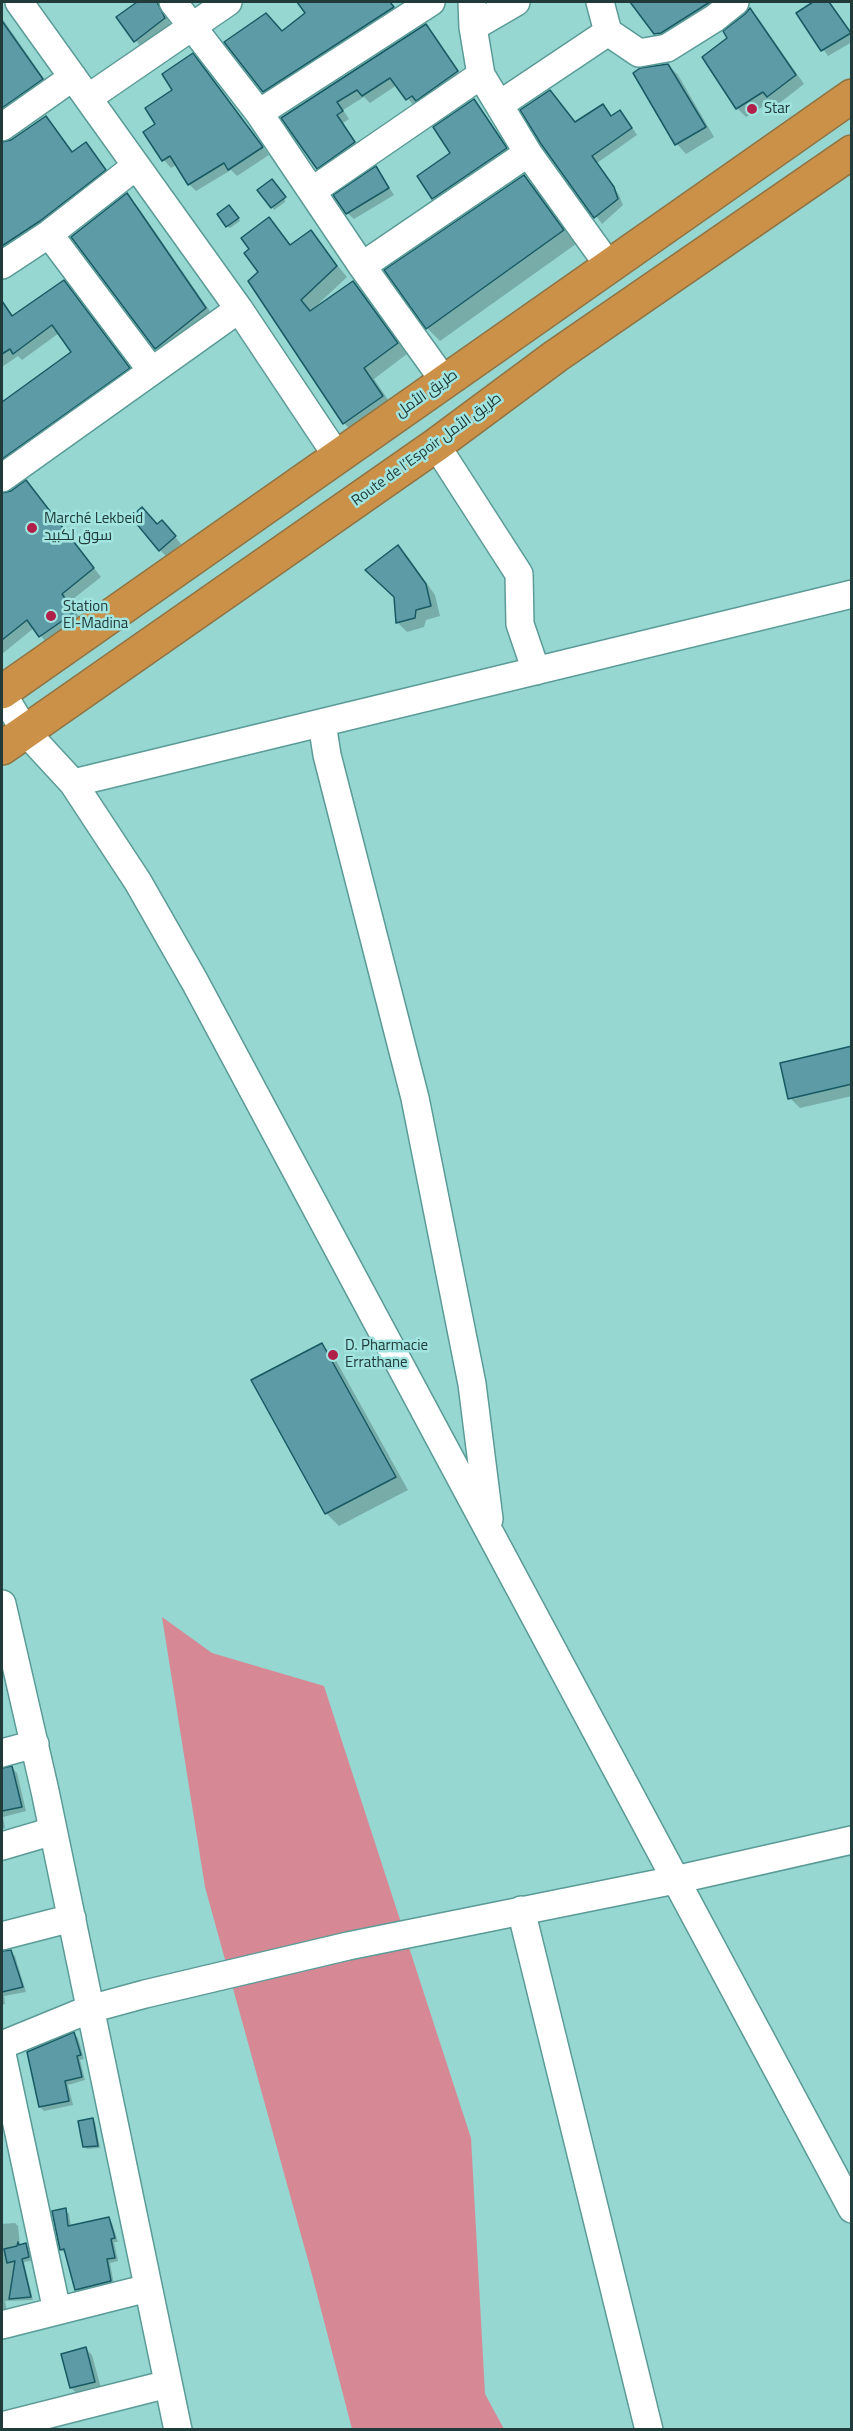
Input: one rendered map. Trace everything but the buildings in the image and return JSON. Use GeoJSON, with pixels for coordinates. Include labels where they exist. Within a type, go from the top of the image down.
{"type":"FeatureCollection","features":[{"type":"Feature","properties":{"kind":"highway","name":"طريق الأمل"},"geometry":{"type":"LineString","coordinates":[[2,693],[852,96]]}},
{"type":"Feature","properties":{"kind":"highway","name":"Route de l’Espoir طريق الأمل"},"geometry":{"type":"LineString","coordinates":[[13,740],[436,445],[556,356],[852,152]]}},
{"type":"Feature","properties":{"kind":"street"},"geometry":{"type":"LineString","coordinates":[[19,2],[239,309],[337,456]]}},
{"type":"Feature","properties":{"kind":"street"},"geometry":{"type":"LineString","coordinates":[[173,2],[259,113],[445,382]]}},
{"type":"Feature","properties":{"kind":"street"},"geometry":{"type":"LineString","coordinates":[[2,127],[191,28],[228,2]]}},
{"type":"Feature","properties":{"kind":"street"},"geometry":{"type":"LineString","coordinates":[[259,113],[431,2]]}},
{"type":"Feature","properties":{"kind":"street"},"geometry":{"type":"LineString","coordinates":[[516,2],[472,14],[481,75],[528,153],[609,266]]}},
{"type":"Feature","properties":{"kind":"street"},"geometry":{"type":"LineString","coordinates":[[600,2],[608,32],[639,53],[667,48],[715,18],[735,2]]}},
{"type":"Feature","properties":{"kind":"street"},"geometry":{"type":"LineString","coordinates":[[499,105],[608,32]]}},
{"type":"Feature","properties":{"kind":"street"},"geometry":{"type":"LineString","coordinates":[[312,191],[481,75]]}},
{"type":"Feature","properties":{"kind":"street"},"geometry":{"type":"LineString","coordinates":[[363,266],[528,153]]}},
{"type":"Feature","properties":{"kind":"street"},"geometry":{"type":"LineString","coordinates":[[3,261],[49,234],[136,166]]}},
{"type":"Feature","properties":{"kind":"street"},"geometry":{"type":"LineString","coordinates":[[49,234],[151,370]]}},
{"type":"Feature","properties":{"kind":"street"},"geometry":{"type":"LineString","coordinates":[[2,478],[239,309]]}},
{"type":"Feature","properties":{"kind":"street"},"geometry":{"type":"LineString","coordinates":[[436,445],[519,574],[520,624],[536,671]]}},
{"type":"Feature","properties":{"kind":"street"},"geometry":{"type":"LineString","coordinates":[[73,783],[852,594]]}},
{"type":"Feature","properties":{"kind":"street"},"geometry":{"type":"LineString","coordinates":[[2,693],[13,740],[73,783],[138,882],[195,982],[852,2209]]}},
{"type":"Feature","properties":{"kind":"street"},"geometry":{"type":"LineString","coordinates":[[322,723],[327,755],[415,1098],[472,1384],[491,1536]]}},
{"type":"Feature","properties":{"kind":"street"},"geometry":{"type":"LineString","coordinates":[[2,1604],[35,1744],[178,2430]]}},
{"type":"Feature","properties":{"kind":"street"},"geometry":{"type":"LineString","coordinates":[[2,1753],[35,1744]]}},
{"type":"Feature","properties":{"kind":"street"},"geometry":{"type":"LineString","coordinates":[[2,1846],[53,1831]]}},
{"type":"Feature","properties":{"kind":"street"},"geometry":{"type":"LineString","coordinates":[[2,2045],[90,2009],[348,1946],[675,1880],[852,1840]]}},
{"type":"Feature","properties":{"kind":"street"},"geometry":{"type":"LineString","coordinates":[[521,1910],[649,2430]]}},
{"type":"Feature","properties":{"kind":"street"},"geometry":{"type":"LineString","coordinates":[[2,1936],[72,1918]]}},
{"type":"Feature","properties":{"kind":"street"},"geometry":{"type":"LineString","coordinates":[[2,2054],[57,2311]]}},
{"type":"Feature","properties":{"kind":"street"},"geometry":{"type":"LineString","coordinates":[[2,2325],[148,2288]]}},
{"type":"Feature","properties":{"kind":"street"},"geometry":{"type":"LineString","coordinates":[[2,2426],[56,2421],[168,2384]]}},
{"type":"Feature","properties":{"kind":"shaded area"},"geometry":{"type":"Polygon","coordinates":[[[162,1617],[212,1653],[324,1686],[471,2138],[485,2394],[504,2429],[352,2429],[205,1887],[162,1617]]]}},
{"type":"Feature","properties":{"kind":"place","name":"Star"},"geometry":{"type":"Point","coordinates":[752,109]}},
{"type":"Feature","properties":{"kind":"place","name":"Marché Lekbeid سوق لكبيد"},"geometry":{"type":"Point","coordinates":[32,528]}},
{"type":"Feature","properties":{"kind":"place","name":"Station El-Madina"},"geometry":{"type":"Point","coordinates":[51,616]}},
{"type":"Feature","properties":{"kind":"place","name":"D. Pharmacie Errathane"},"geometry":{"type":"Point","coordinates":[333,1355]}}]}
